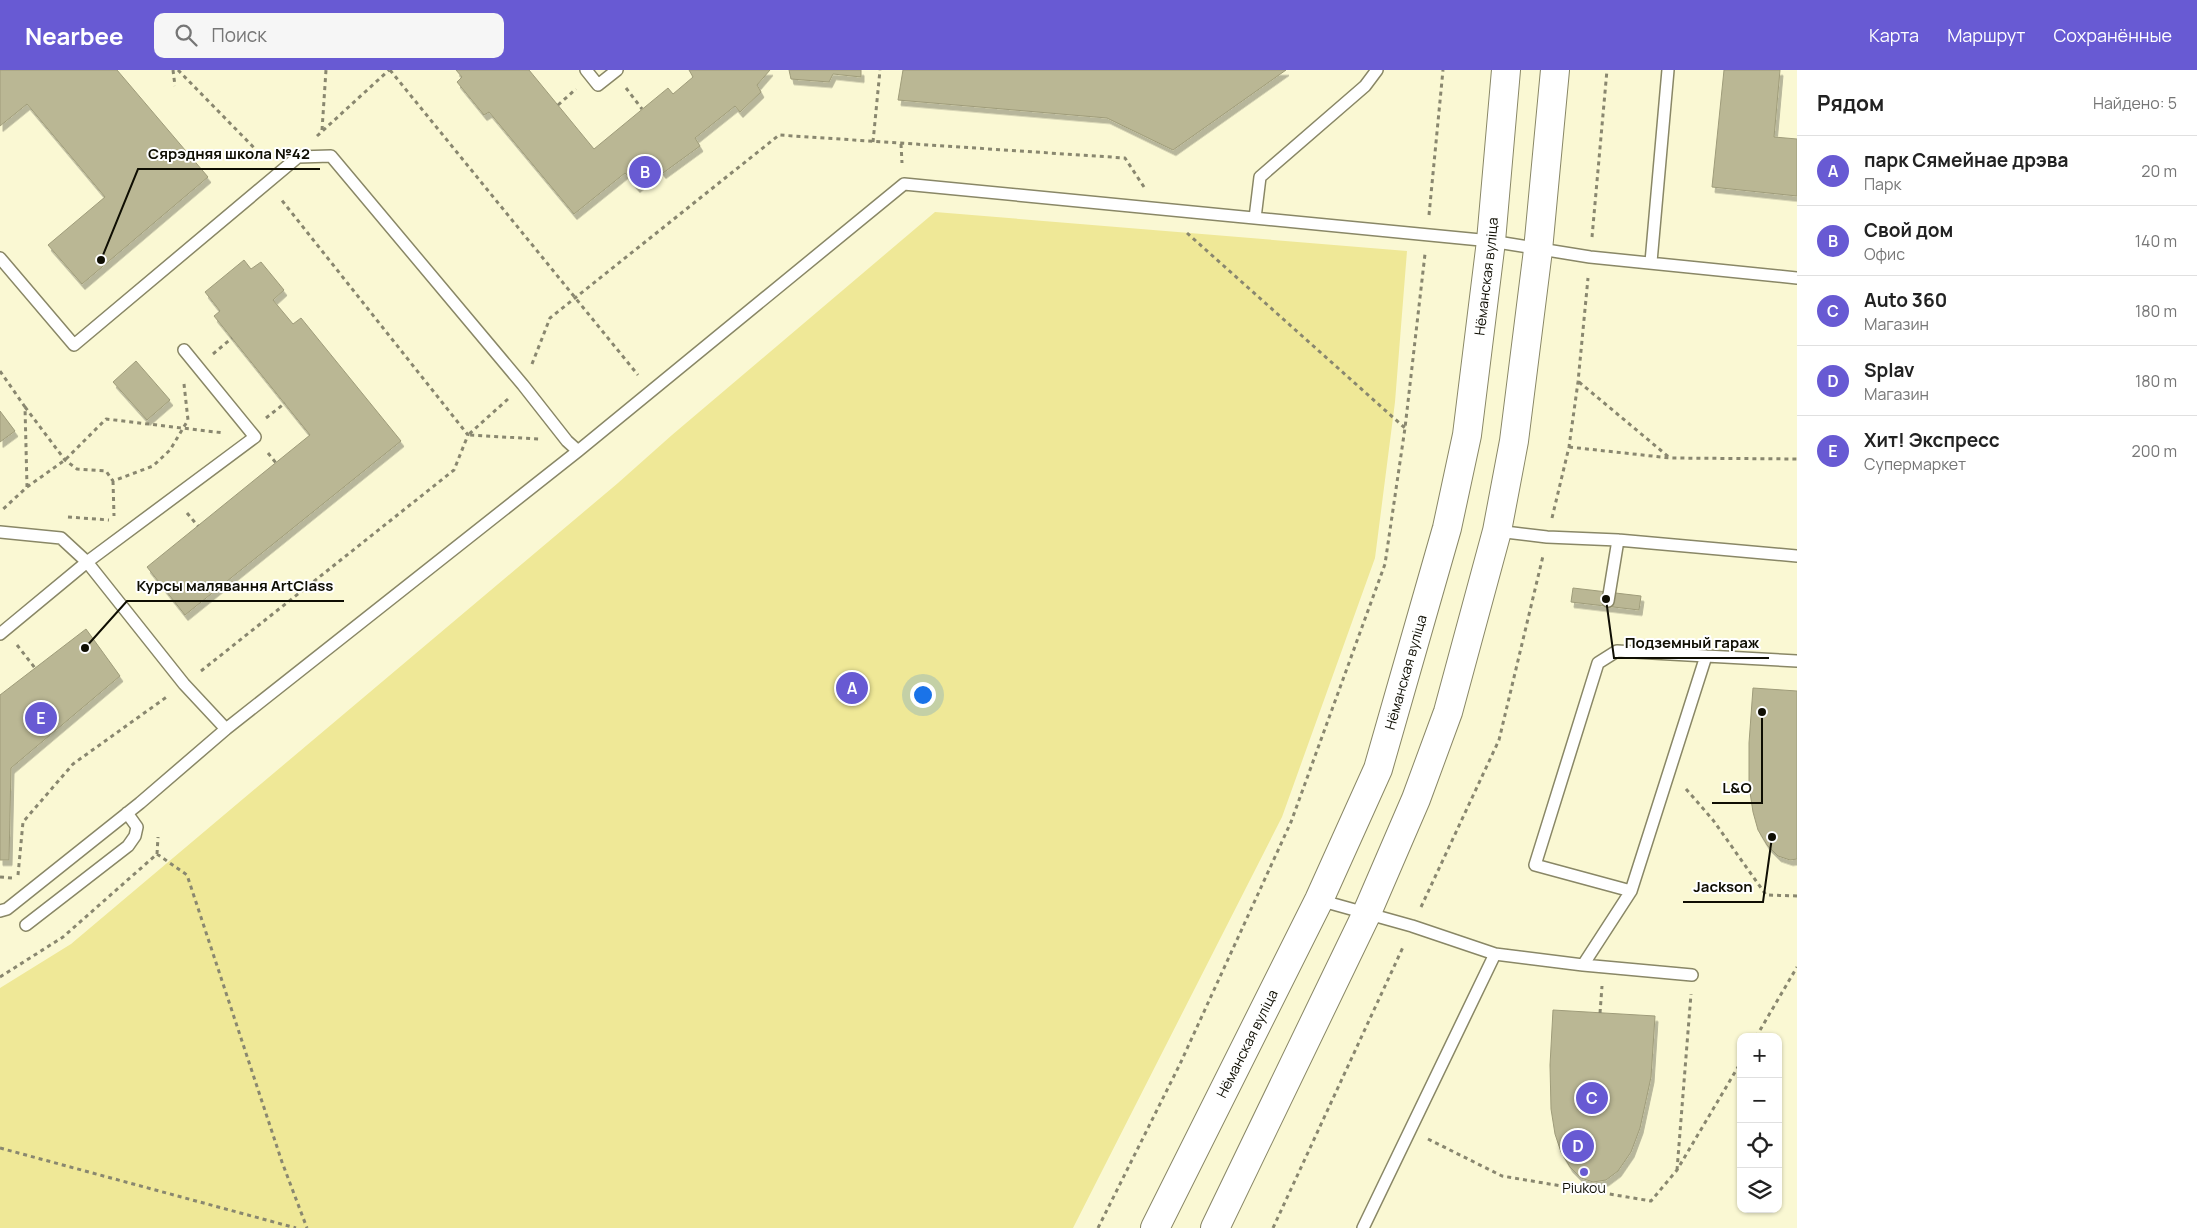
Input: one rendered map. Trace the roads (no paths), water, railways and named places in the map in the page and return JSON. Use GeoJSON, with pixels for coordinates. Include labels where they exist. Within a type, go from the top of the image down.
{"type":"FeatureCollection","features":[{"type":"Feature","properties":{"kind":"main road","name":"Нёманская вуліца"},"geometry":{"type":"LineString","coordinates":[[1155,1228],[1319,900],[1378,769],[1447,528],[1466,435],[1491,241],[1506,70]]}},
{"type":"Feature","properties":{"kind":"main road"},"geometry":{"type":"LineString","coordinates":[[1215,1228],[1366,915],[1416,799],[1448,712],[1497,531],[1514,441],[1538,250],[1555,70]]}},
{"type":"Feature","properties":{"kind":"lane"},"geometry":{"type":"LineString","coordinates":[[586,70],[598,85],[616,71]]}},
{"type":"Feature","properties":{"kind":"lane"},"geometry":{"type":"LineString","coordinates":[[1256,218],[1260,177],[1365,86],[1377,70]]}},
{"type":"Feature","properties":{"kind":"lane"},"geometry":{"type":"LineString","coordinates":[[1652,262],[1668,70]]}},
{"type":"Feature","properties":{"kind":"lane"},"geometry":{"type":"LineString","coordinates":[[0,258],[74,345],[298,157],[331,156],[523,385],[567,441],[578,451]]}},
{"type":"Feature","properties":{"kind":"lane"},"geometry":{"type":"LineString","coordinates":[[0,911],[7,909],[127,813],[226,729],[578,451],[904,184],[1427,234],[1491,241],[1590,257],[1797,278]]}},
{"type":"Feature","properties":{"kind":"lane"},"geometry":{"type":"LineString","coordinates":[[2,633],[87,562],[255,438],[187,353]]}},
{"type":"Feature","properties":{"kind":"lane"},"geometry":{"type":"LineString","coordinates":[[1497,531],[1547,537],[1618,540],[1797,556]]}},
{"type":"Feature","properties":{"kind":"lane"},"geometry":{"type":"LineString","coordinates":[[0,532],[61,538],[87,562],[184,684],[226,729]]}},
{"type":"Feature","properties":{"kind":"lane"},"geometry":{"type":"LineString","coordinates":[[1608,601],[1618,540]]}},
{"type":"Feature","properties":{"kind":"lane"},"geometry":{"type":"LineString","coordinates":[[1630,891],[1535,865],[1598,663],[1617,651],[1797,661]]}},
{"type":"Feature","properties":{"kind":"lane"},"geometry":{"type":"LineString","coordinates":[[1583,965],[1630,891],[1706,656]]}},
{"type":"Feature","properties":{"kind":"lane"},"geometry":{"type":"LineString","coordinates":[[26,924],[128,846],[135,836],[137,827],[127,813]]}},
{"type":"Feature","properties":{"kind":"lane"},"geometry":{"type":"LineString","coordinates":[[1319,900],[1366,915],[1412,926],[1495,954],[1583,965],[1692,975]]}},
{"type":"Feature","properties":{"kind":"lane"},"geometry":{"type":"LineString","coordinates":[[1363,1228],[1495,954]]}},
{"type":"Feature","properties":{"kind":"place","name":"Свой дом"},"geometry":{"type":"Point","coordinates":[645,172]}},
{"type":"Feature","properties":{"kind":"place","name":"Сярэдняя школа №42"},"geometry":{"type":"Point","coordinates":[101,260]}},
{"type":"Feature","properties":{"kind":"place","name":"Подземный гараж"},"geometry":{"type":"Point","coordinates":[1606,599]}},
{"type":"Feature","properties":{"kind":"place","name":"Курсы малявання ArtClass"},"geometry":{"type":"Point","coordinates":[85,648]}},
{"type":"Feature","properties":{"kind":"place","name":"парк Сямейнае дрэва"},"geometry":{"type":"Point","coordinates":[852,688]}},
{"type":"Feature","properties":{"kind":"place","name":"L&O"},"geometry":{"type":"Point","coordinates":[1762,712]}},
{"type":"Feature","properties":{"kind":"place","name":"Хит! Экспресс"},"geometry":{"type":"Point","coordinates":[41,718]}},
{"type":"Feature","properties":{"kind":"place","name":"Jackson"},"geometry":{"type":"Point","coordinates":[1772,837]}},
{"type":"Feature","properties":{"kind":"place","name":"Auto 360"},"geometry":{"type":"Point","coordinates":[1592,1098]}},
{"type":"Feature","properties":{"kind":"place","name":"Splav"},"geometry":{"type":"Point","coordinates":[1578,1146]}},
{"type":"Feature","properties":{"kind":"place","name":"Piukou"},"geometry":{"type":"Point","coordinates":[1584,1172]}}]}
